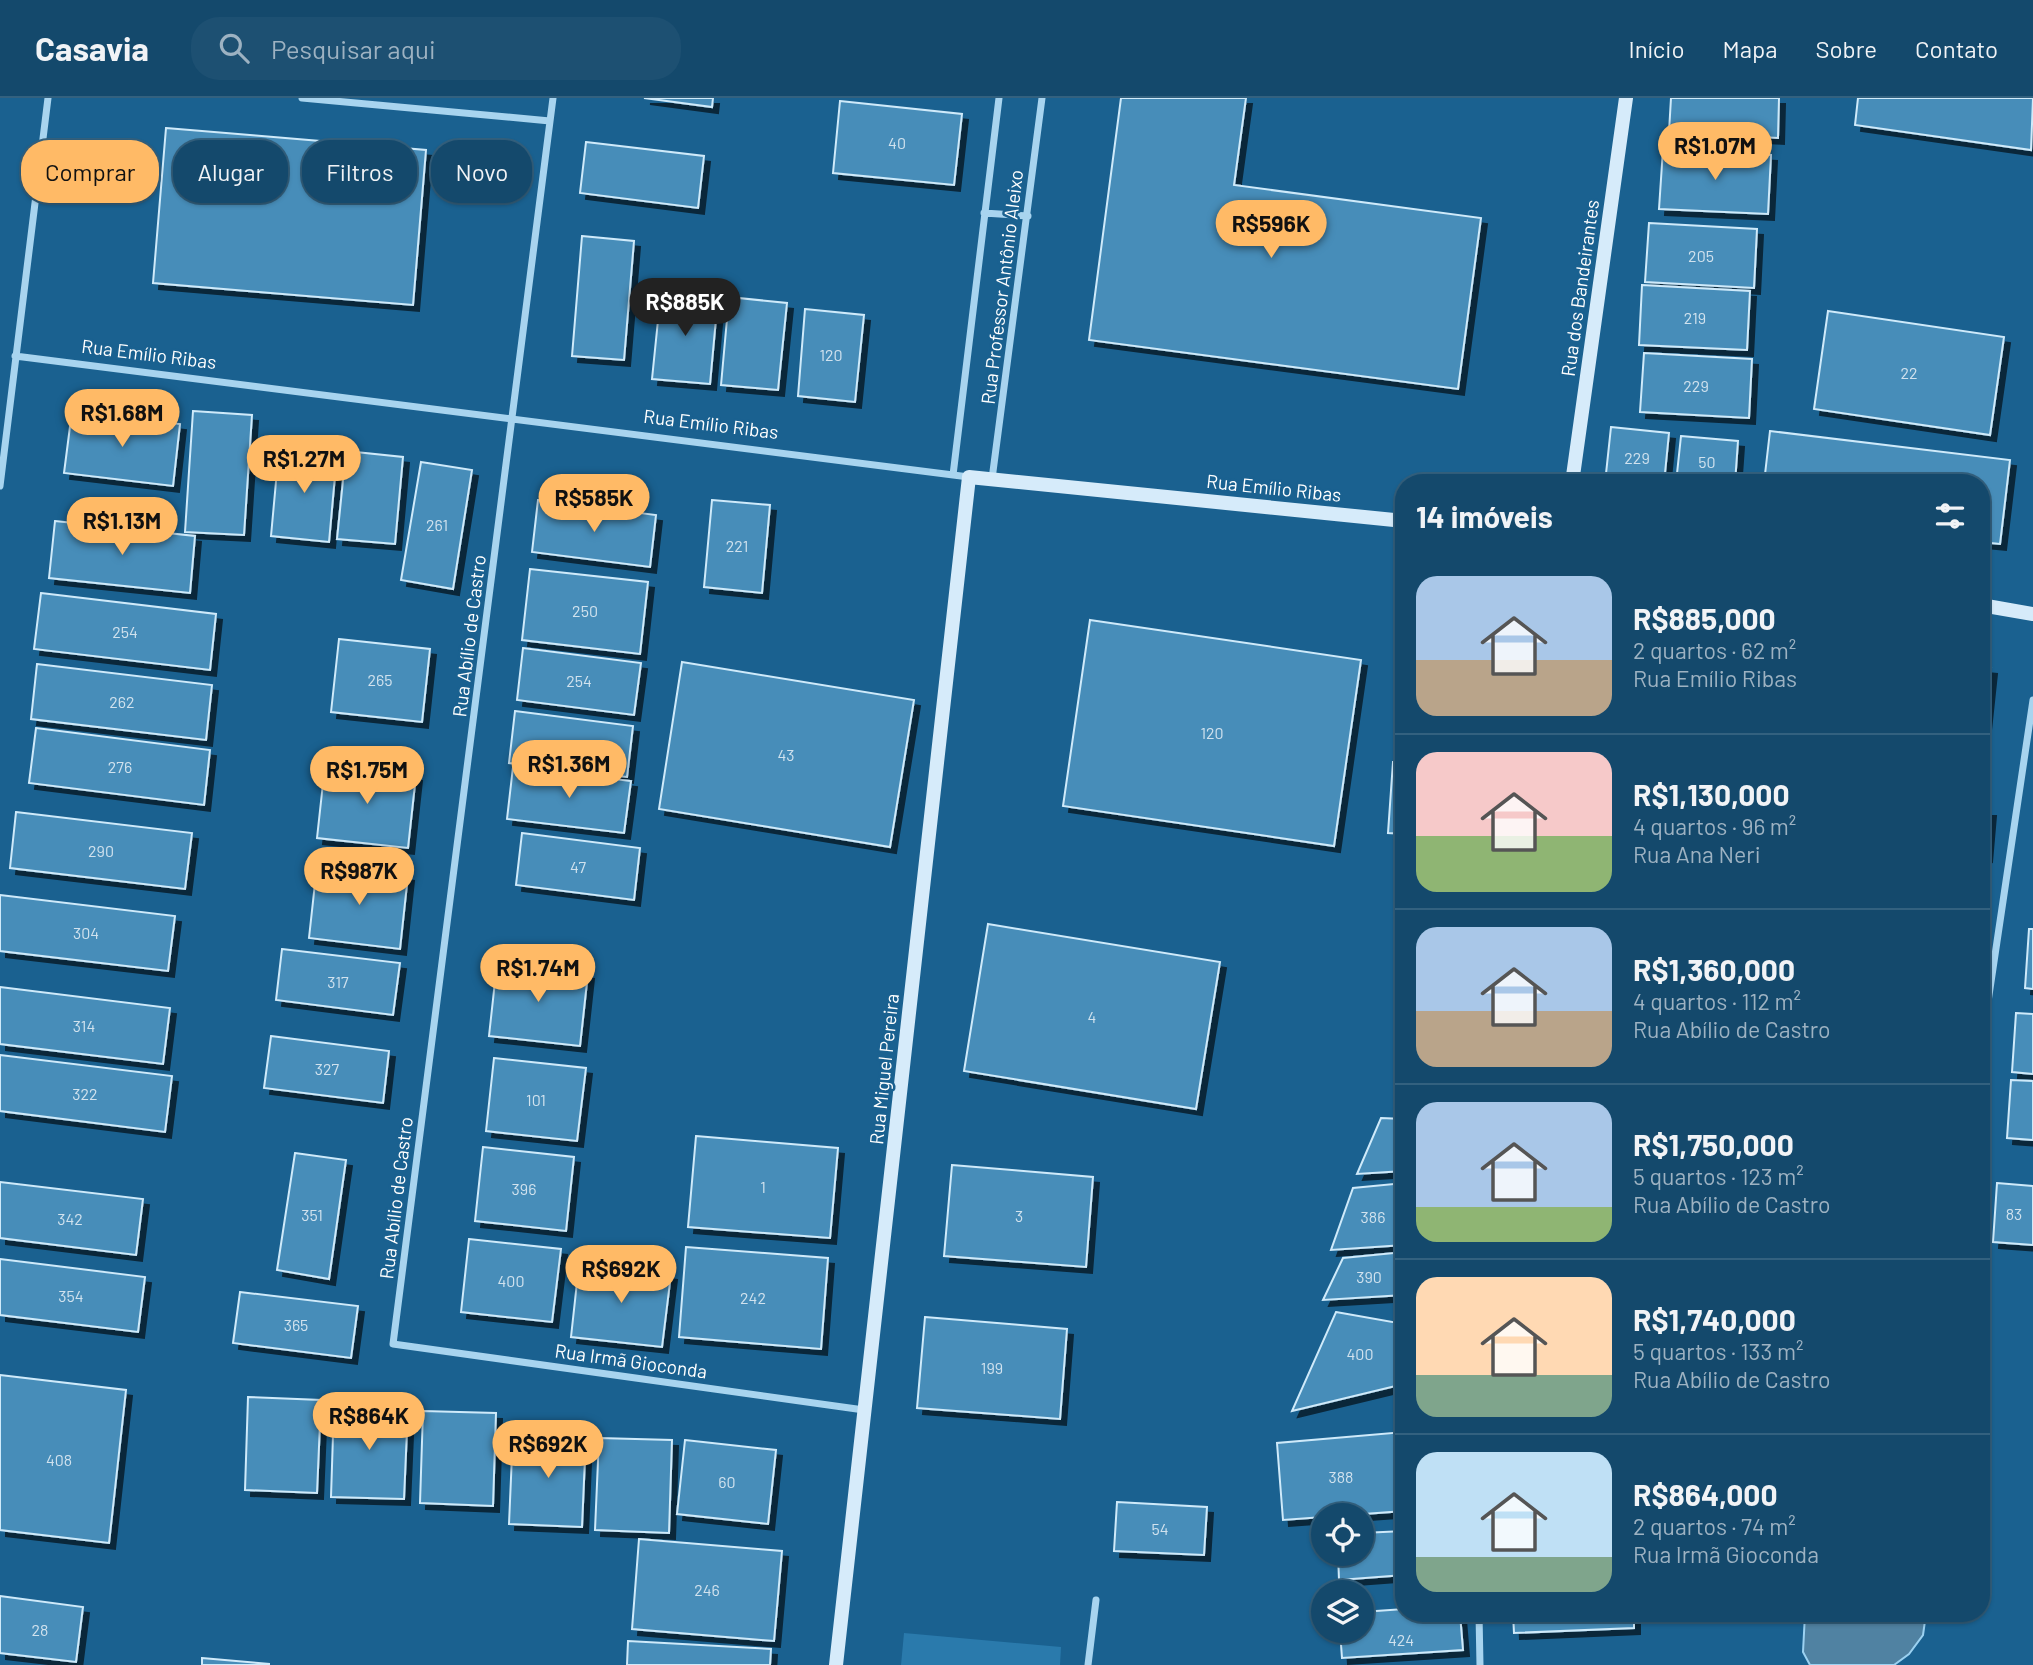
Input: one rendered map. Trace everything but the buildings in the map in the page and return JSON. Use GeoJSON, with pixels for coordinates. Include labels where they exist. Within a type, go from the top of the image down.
{"type":"FeatureCollection","features":[{"type":"Feature","properties":{"kind":"street"},"geometry":{"type":"LineString","coordinates":[[0,486],[48,98]]}},
{"type":"Feature","properties":{"kind":"street"},"geometry":{"type":"LineString","coordinates":[[302,98],[550,121]]}},
{"type":"Feature","properties":{"kind":"street","name":"Rua Abílio de Castro"},"geometry":{"type":"LineString","coordinates":[[394,1344],[553,98]]}},
{"type":"Feature","properties":{"kind":"street","name":"Rua Professor Antônio Aleixo"},"geometry":{"type":"LineString","coordinates":[[953,475],[999,98]]}},
{"type":"Feature","properties":{"kind":"street","name":"Rua Professor Antônio Aleixo"},"geometry":{"type":"LineString","coordinates":[[992,480],[1042,98]]}},
{"type":"Feature","properties":{"kind":"street","name":"Rua dos Bandeirantes"},"geometry":{"type":"LineString","coordinates":[[1573,474],[1626,98]]}},
{"type":"Feature","properties":{"kind":"street"},"geometry":{"type":"LineString","coordinates":[[984,213],[1028,216]]}},
{"type":"Feature","properties":{"kind":"street","name":"Rua Emílio Ribas"},"geometry":{"type":"LineString","coordinates":[[15,356],[992,480],[1395,520]]}},
{"type":"Feature","properties":{"kind":"street","name":"Rua Miguel Pereira"},"geometry":{"type":"LineString","coordinates":[[836,1665],[969,477]]}},
{"type":"Feature","properties":{"kind":"street"},"geometry":{"type":"LineString","coordinates":[[1990,607],[2033,614]]}},
{"type":"Feature","properties":{"kind":"street"},"geometry":{"type":"LineString","coordinates":[[1990,989],[2033,700]]}},
{"type":"Feature","properties":{"kind":"street","name":"Rua Irmã Gioconda"},"geometry":{"type":"LineString","coordinates":[[394,1344],[865,1410]]}},
{"type":"Feature","properties":{"kind":"street"},"geometry":{"type":"LineString","coordinates":[[1088,1665],[1096,1600]]}},
{"type":"Feature","properties":{"kind":"street"},"geometry":{"type":"LineString","coordinates":[[1479,1622],[1480,1665]]}},
{"type":"Feature","properties":{"kind":"shaded area"},"geometry":{"type":"Polygon","coordinates":[[[1805,1622],[1925,1622],[1923,1635],[1909,1654],[1894,1665],[1810,1665],[1803,1652],[1805,1622]]]}},
{"type":"Feature","properties":{"kind":"shaded area"},"geometry":{"type":"Polygon","coordinates":[[[904,1633],[1061,1647],[1060,1665],[901,1665],[904,1633]]]}}]}
